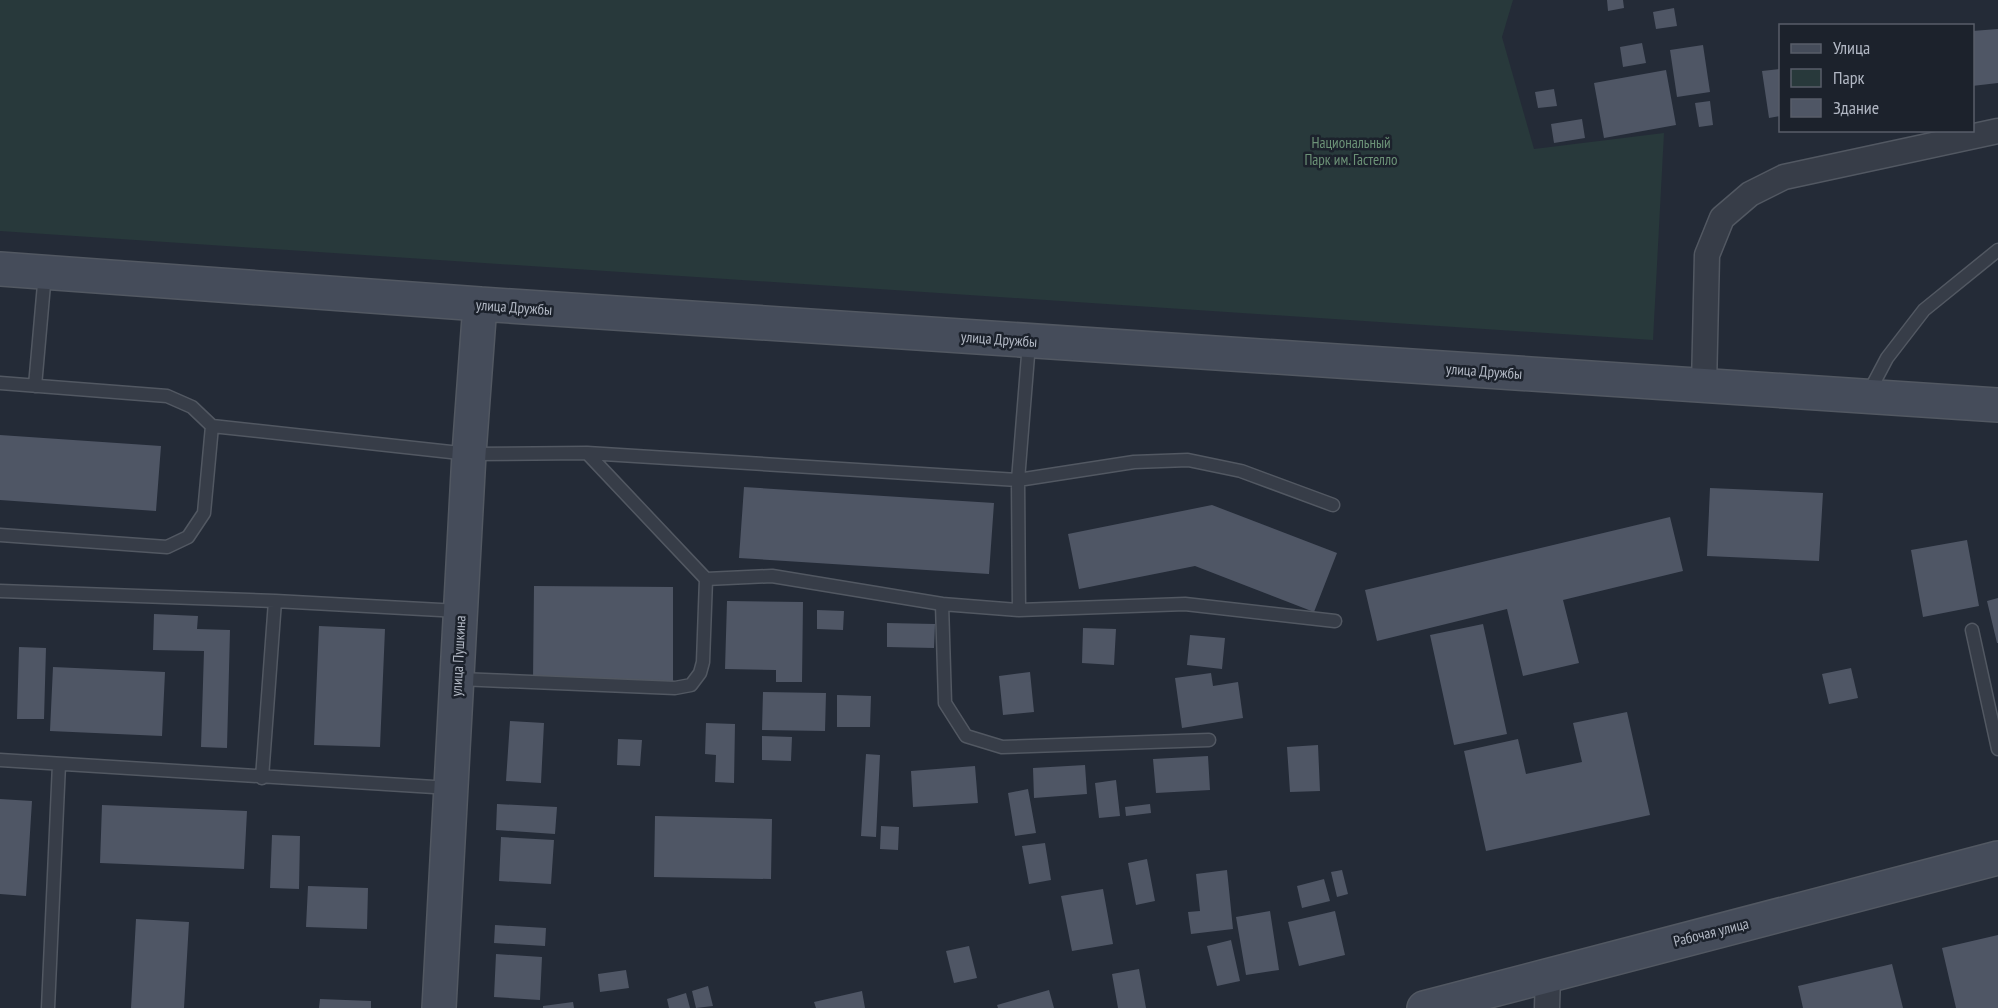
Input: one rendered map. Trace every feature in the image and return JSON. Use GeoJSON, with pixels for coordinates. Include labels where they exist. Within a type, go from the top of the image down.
{"type":"FeatureCollection","features":[{"type":"Feature","properties":{"kind":"main road","name":"улица Дружбы"},"geometry":{"type":"LineString","coordinates":[[0,270],[1998,405]]}},
{"type":"Feature","properties":{"kind":"main road","name":"улица Пушкина"},"geometry":{"type":"LineString","coordinates":[[439,1008],[469,454],[480,304]]}},
{"type":"Feature","properties":{"kind":"main road","name":"Рабочая улица"},"geometry":{"type":"LineString","coordinates":[[1424,1008],[1998,858]]}},
{"type":"Feature","properties":{"kind":"street"},"geometry":{"type":"LineString","coordinates":[[1704,386],[1707,255],[1722,218],[1749,194],[1784,177],[1998,131]]}},
{"type":"Feature","properties":{"kind":"street"},"geometry":{"type":"LineString","coordinates":[[1547,1008],[1548,974]]}},
{"type":"Feature","properties":{"kind":"lane"},"geometry":{"type":"LineString","coordinates":[[1867,396],[1887,358],[1924,310],[1998,250]]}},
{"type":"Feature","properties":{"kind":"lane"},"geometry":{"type":"LineString","coordinates":[[35,386],[45,272]]}},
{"type":"Feature","properties":{"kind":"lane"},"geometry":{"type":"LineString","coordinates":[[1019,610],[1018,480],[1029,341]]}},
{"type":"Feature","properties":{"kind":"lane"},"geometry":{"type":"LineString","coordinates":[[0,383],[167,396],[192,407],[212,426],[469,454],[587,453],[1018,480],[1134,462],[1188,460],[1240,471],[1334,505]]}},
{"type":"Feature","properties":{"kind":"lane"},"geometry":{"type":"LineString","coordinates":[[0,535],[167,547],[188,537],[204,513],[212,426]]}},
{"type":"Feature","properties":{"kind":"lane"},"geometry":{"type":"LineString","coordinates":[[457,679],[675,688],[691,685],[700,674],[704,662],[706,579],[587,453]]}},
{"type":"Feature","properties":{"kind":"lane"},"geometry":{"type":"LineString","coordinates":[[706,579],[772,576],[942,604],[1019,610],[1185,604],[1335,621]]}},
{"type":"Feature","properties":{"kind":"lane"},"geometry":{"type":"LineString","coordinates":[[0,591],[275,600],[461,612]]}},
{"type":"Feature","properties":{"kind":"lane"},"geometry":{"type":"LineString","coordinates":[[262,778],[275,600]]}},
{"type":"Feature","properties":{"kind":"lane"},"geometry":{"type":"LineString","coordinates":[[942,604],[945,703],[966,736],[1002,747],[1209,740]]}},
{"type":"Feature","properties":{"kind":"lane"},"geometry":{"type":"LineString","coordinates":[[1972,630],[1998,749]]}},
{"type":"Feature","properties":{"kind":"lane"},"geometry":{"type":"LineString","coordinates":[[0,760],[451,788]]}},
{"type":"Feature","properties":{"kind":"lane"},"geometry":{"type":"LineString","coordinates":[[48,1008],[59,764]]}},
{"type":"Feature","properties":{"kind":"green space","name":"Национальный Парк им. Гастелло"},"geometry":{"type":"Polygon","coordinates":[[[0,0],[1513,0],[1502,37],[1534,149],[1664,133],[1653,340],[0,231],[0,0]]]}},
{"type":"Feature","properties":{"kind":"building"},"geometry":{"type":"Polygon","coordinates":[[[1607,0],[1623,0],[1624,8],[1608,11],[1607,0]]]}},
{"type":"Feature","properties":{"kind":"building"},"geometry":{"type":"Polygon","coordinates":[[[1674,8],[1677,26],[1656,29],[1653,12],[1674,8]]]}},
{"type":"Feature","properties":{"kind":"building"},"geometry":{"type":"Polygon","coordinates":[[[1998,29],[1998,83],[1974,86],[1974,31],[1998,29]]]}},
{"type":"Feature","properties":{"kind":"building"},"geometry":{"type":"Polygon","coordinates":[[[1642,43],[1646,63],[1623,67],[1620,47],[1642,43]]]}},
{"type":"Feature","properties":{"kind":"building"},"geometry":{"type":"Polygon","coordinates":[[[1703,45],[1710,92],[1677,97],[1670,50],[1703,45]]]}},
{"type":"Feature","properties":{"kind":"building"},"geometry":{"type":"Polygon","coordinates":[[[1779,69],[1779,116],[1769,118],[1762,71],[1779,69]]]}},
{"type":"Feature","properties":{"kind":"building"},"geometry":{"type":"Polygon","coordinates":[[[1666,70],[1676,125],[1604,138],[1594,83],[1666,70]]]}},
{"type":"Feature","properties":{"kind":"building"},"geometry":{"type":"Polygon","coordinates":[[[1554,89],[1557,106],[1538,108],[1535,92],[1554,89]]]}},
{"type":"Feature","properties":{"kind":"building"},"geometry":{"type":"Polygon","coordinates":[[[1710,101],[1713,125],[1699,127],[1695,103],[1710,101]]]}},
{"type":"Feature","properties":{"kind":"building"},"geometry":{"type":"Polygon","coordinates":[[[1582,119],[1585,138],[1554,143],[1551,124],[1582,119]]]}},
{"type":"Feature","properties":{"kind":"building"},"geometry":{"type":"Polygon","coordinates":[[[0,435],[161,446],[156,511],[0,500],[0,435]]]}},
{"type":"Feature","properties":{"kind":"building"},"geometry":{"type":"Polygon","coordinates":[[[744,487],[994,503],[989,574],[739,558],[744,487]]]}},
{"type":"Feature","properties":{"kind":"building"},"geometry":{"type":"Polygon","coordinates":[[[1710,488],[1823,493],[1819,561],[1707,556],[1710,488]]]}},
{"type":"Feature","properties":{"kind":"building"},"geometry":{"type":"Polygon","coordinates":[[[1212,505],[1337,553],[1314,612],[1195,566],[1079,589],[1068,534],[1212,505]]]}},
{"type":"Feature","properties":{"kind":"building"},"geometry":{"type":"Polygon","coordinates":[[[1670,517],[1683,571],[1563,600],[1579,663],[1523,676],[1507,609],[1377,641],[1365,590],[1670,517]]]}},
{"type":"Feature","properties":{"kind":"building"},"geometry":{"type":"Polygon","coordinates":[[[1967,540],[1979,606],[1923,617],[1911,550],[1967,540]]]}},
{"type":"Feature","properties":{"kind":"building"},"geometry":{"type":"Polygon","coordinates":[[[534,586],[673,587],[673,681],[533,680],[534,586]]]}},
{"type":"Feature","properties":{"kind":"building"},"geometry":{"type":"Polygon","coordinates":[[[1998,598],[1998,643],[1997,643],[1987,601],[1998,598]]]}},
{"type":"Feature","properties":{"kind":"building"},"geometry":{"type":"Polygon","coordinates":[[[727,601],[803,602],[802,682],[776,682],[776,670],[725,669],[727,601]]]}},
{"type":"Feature","properties":{"kind":"building"},"geometry":{"type":"Polygon","coordinates":[[[817,610],[844,611],[843,630],[817,629],[817,610]]]}},
{"type":"Feature","properties":{"kind":"building"},"geometry":{"type":"Polygon","coordinates":[[[154,614],[198,616],[197,629],[230,630],[227,748],[201,747],[204,651],[153,650],[154,614]]]}},
{"type":"Feature","properties":{"kind":"building"},"geometry":{"type":"Polygon","coordinates":[[[887,623],[935,624],[934,648],[887,647],[887,623]]]}},
{"type":"Feature","properties":{"kind":"building"},"geometry":{"type":"Polygon","coordinates":[[[1483,624],[1507,734],[1454,745],[1430,635],[1483,624]]]}},
{"type":"Feature","properties":{"kind":"building"},"geometry":{"type":"Polygon","coordinates":[[[319,626],[385,629],[380,747],[314,745],[319,626]]]}},
{"type":"Feature","properties":{"kind":"building"},"geometry":{"type":"Polygon","coordinates":[[[1083,628],[1116,629],[1114,665],[1082,663],[1083,628]]]}},
{"type":"Feature","properties":{"kind":"building"},"geometry":{"type":"Polygon","coordinates":[[[1190,635],[1225,638],[1222,669],[1187,665],[1190,635]]]}},
{"type":"Feature","properties":{"kind":"building"},"geometry":{"type":"Polygon","coordinates":[[[19,647],[46,648],[44,719],[17,719],[19,647]]]}},
{"type":"Feature","properties":{"kind":"building"},"geometry":{"type":"Polygon","coordinates":[[[53,667],[165,672],[162,736],[50,731],[53,667]]]}},
{"type":"Feature","properties":{"kind":"building"},"geometry":{"type":"Polygon","coordinates":[[[1851,668],[1858,698],[1829,704],[1822,674],[1851,668]]]}},
{"type":"Feature","properties":{"kind":"building"},"geometry":{"type":"Polygon","coordinates":[[[1030,672],[1034,712],[1003,715],[999,676],[1030,672]]]}},
{"type":"Feature","properties":{"kind":"building"},"geometry":{"type":"Polygon","coordinates":[[[1211,673],[1213,686],[1238,682],[1243,718],[1182,728],[1175,678],[1211,673]]]}},
{"type":"Feature","properties":{"kind":"building"},"geometry":{"type":"Polygon","coordinates":[[[763,692],[826,693],[825,731],[762,730],[763,692]]]}},
{"type":"Feature","properties":{"kind":"building"},"geometry":{"type":"Polygon","coordinates":[[[837,695],[871,696],[870,727],[837,727],[837,695]]]}},
{"type":"Feature","properties":{"kind":"building"},"geometry":{"type":"Polygon","coordinates":[[[1627,712],[1650,815],[1486,851],[1464,751],[1518,739],[1526,774],[1582,762],[1573,723],[1627,712]]]}},
{"type":"Feature","properties":{"kind":"building"},"geometry":{"type":"Polygon","coordinates":[[[510,721],[544,723],[541,783],[506,781],[510,721]]]}},
{"type":"Feature","properties":{"kind":"building"},"geometry":{"type":"Polygon","coordinates":[[[706,723],[735,724],[734,783],[715,782],[716,755],[705,754],[706,723]]]}},
{"type":"Feature","properties":{"kind":"building"},"geometry":{"type":"Polygon","coordinates":[[[762,736],[792,737],[791,761],[762,760],[762,736]]]}},
{"type":"Feature","properties":{"kind":"building"},"geometry":{"type":"Polygon","coordinates":[[[618,739],[642,740],[640,766],[617,765],[618,739]]]}},
{"type":"Feature","properties":{"kind":"building"},"geometry":{"type":"Polygon","coordinates":[[[1318,745],[1320,791],[1290,792],[1287,747],[1318,745]]]}},
{"type":"Feature","properties":{"kind":"building"},"geometry":{"type":"Polygon","coordinates":[[[866,754],[880,755],[876,837],[861,836],[866,754]]]}},
{"type":"Feature","properties":{"kind":"building"},"geometry":{"type":"Polygon","coordinates":[[[1208,756],[1210,790],[1156,793],[1153,759],[1208,756]]]}},
{"type":"Feature","properties":{"kind":"building"},"geometry":{"type":"Polygon","coordinates":[[[1085,765],[1087,794],[1034,798],[1033,768],[1085,765]]]}},
{"type":"Feature","properties":{"kind":"building"},"geometry":{"type":"Polygon","coordinates":[[[975,766],[978,803],[913,807],[911,771],[975,766]]]}},
{"type":"Feature","properties":{"kind":"building"},"geometry":{"type":"Polygon","coordinates":[[[1116,780],[1120,816],[1099,818],[1095,783],[1116,780]]]}},
{"type":"Feature","properties":{"kind":"building"},"geometry":{"type":"Polygon","coordinates":[[[1028,789],[1036,833],[1015,836],[1008,793],[1028,789]]]}},
{"type":"Feature","properties":{"kind":"building"},"geometry":{"type":"Polygon","coordinates":[[[0,799],[32,801],[26,896],[0,894],[0,799]]]}},
{"type":"Feature","properties":{"kind":"building"},"geometry":{"type":"Polygon","coordinates":[[[497,804],[557,807],[555,834],[496,830],[497,804]]]}},
{"type":"Feature","properties":{"kind":"building"},"geometry":{"type":"Polygon","coordinates":[[[1150,804],[1151,813],[1126,816],[1125,807],[1150,804]]]}},
{"type":"Feature","properties":{"kind":"building"},"geometry":{"type":"Polygon","coordinates":[[[102,805],[247,811],[244,869],[100,863],[102,805]]]}},
{"type":"Feature","properties":{"kind":"building"},"geometry":{"type":"Polygon","coordinates":[[[655,816],[772,819],[771,879],[654,877],[655,816]]]}},
{"type":"Feature","properties":{"kind":"building"},"geometry":{"type":"Polygon","coordinates":[[[881,826],[899,827],[898,850],[880,849],[881,826]]]}},
{"type":"Feature","properties":{"kind":"building"},"geometry":{"type":"Polygon","coordinates":[[[272,835],[300,836],[299,889],[270,888],[272,835]]]}},
{"type":"Feature","properties":{"kind":"building"},"geometry":{"type":"Polygon","coordinates":[[[501,837],[554,840],[551,884],[499,881],[501,837]]]}},
{"type":"Feature","properties":{"kind":"building"},"geometry":{"type":"Polygon","coordinates":[[[1045,843],[1051,880],[1029,884],[1022,846],[1045,843]]]}},
{"type":"Feature","properties":{"kind":"building"},"geometry":{"type":"Polygon","coordinates":[[[1147,859],[1155,901],[1136,905],[1128,863],[1147,859]]]}},
{"type":"Feature","properties":{"kind":"building"},"geometry":{"type":"Polygon","coordinates":[[[1227,870],[1233,929],[1191,934],[1188,912],[1200,911],[1196,874],[1227,870]]]}},
{"type":"Feature","properties":{"kind":"building"},"geometry":{"type":"Polygon","coordinates":[[[1342,870],[1348,894],[1337,897],[1331,872],[1342,870]]]}},
{"type":"Feature","properties":{"kind":"building"},"geometry":{"type":"Polygon","coordinates":[[[1324,879],[1330,901],[1302,908],[1297,886],[1324,879]]]}},
{"type":"Feature","properties":{"kind":"building"},"geometry":{"type":"Polygon","coordinates":[[[308,886],[368,888],[367,929],[306,927],[308,886]]]}},
{"type":"Feature","properties":{"kind":"building"},"geometry":{"type":"Polygon","coordinates":[[[1103,889],[1113,944],[1072,951],[1061,896],[1103,889]]]}},
{"type":"Feature","properties":{"kind":"building"},"geometry":{"type":"Polygon","coordinates":[[[1270,911],[1279,970],[1246,975],[1236,917],[1270,911]]]}},
{"type":"Feature","properties":{"kind":"building"},"geometry":{"type":"Polygon","coordinates":[[[1335,911],[1345,955],[1299,966],[1288,922],[1335,911]]]}},
{"type":"Feature","properties":{"kind":"building"},"geometry":{"type":"Polygon","coordinates":[[[136,919],[189,922],[184,1008],[131,1008],[136,919]]]}},
{"type":"Feature","properties":{"kind":"building"},"geometry":{"type":"Polygon","coordinates":[[[495,925],[546,928],[545,946],[494,943],[495,925]]]}},
{"type":"Feature","properties":{"kind":"building"},"geometry":{"type":"Polygon","coordinates":[[[1998,935],[1998,1008],[1956,1008],[1942,948],[1998,935]]]}},
{"type":"Feature","properties":{"kind":"building"},"geometry":{"type":"Polygon","coordinates":[[[1231,940],[1240,981],[1217,986],[1207,946],[1231,940]]]}},
{"type":"Feature","properties":{"kind":"building"},"geometry":{"type":"Polygon","coordinates":[[[969,946],[977,978],[954,983],[946,951],[969,946]]]}},
{"type":"Feature","properties":{"kind":"building"},"geometry":{"type":"Polygon","coordinates":[[[496,954],[542,957],[540,1000],[494,997],[496,954]]]}},
{"type":"Feature","properties":{"kind":"building"},"geometry":{"type":"Polygon","coordinates":[[[1892,964],[1903,1008],[1803,1008],[1798,986],[1892,964]]]}},
{"type":"Feature","properties":{"kind":"building"},"geometry":{"type":"Polygon","coordinates":[[[1139,969],[1146,1008],[1118,1008],[1112,974],[1139,969]]]}},
{"type":"Feature","properties":{"kind":"building"},"geometry":{"type":"Polygon","coordinates":[[[626,970],[629,988],[600,992],[598,974],[626,970]]]}},
{"type":"Feature","properties":{"kind":"building"},"geometry":{"type":"Polygon","coordinates":[[[708,986],[713,1006],[696,1008],[692,991],[708,986]]]}},
{"type":"Feature","properties":{"kind":"building"},"geometry":{"type":"Polygon","coordinates":[[[1049,990],[1054,1008],[998,1008],[997,1005],[1049,990]]]}},
{"type":"Feature","properties":{"kind":"building"},"geometry":{"type":"Polygon","coordinates":[[[862,991],[865,1008],[816,1008],[814,1002],[862,991]]]}},
{"type":"Feature","properties":{"kind":"building"},"geometry":{"type":"Polygon","coordinates":[[[686,993],[690,1008],[669,1008],[667,999],[686,993]]]}},
{"type":"Feature","properties":{"kind":"building"},"geometry":{"type":"Polygon","coordinates":[[[320,999],[371,1001],[371,1008],[319,1008],[320,999]]]}},
{"type":"Feature","properties":{"kind":"building"},"geometry":{"type":"Polygon","coordinates":[[[573,1002],[574,1008],[543,1008],[543,1006],[573,1002]]]}}]}
